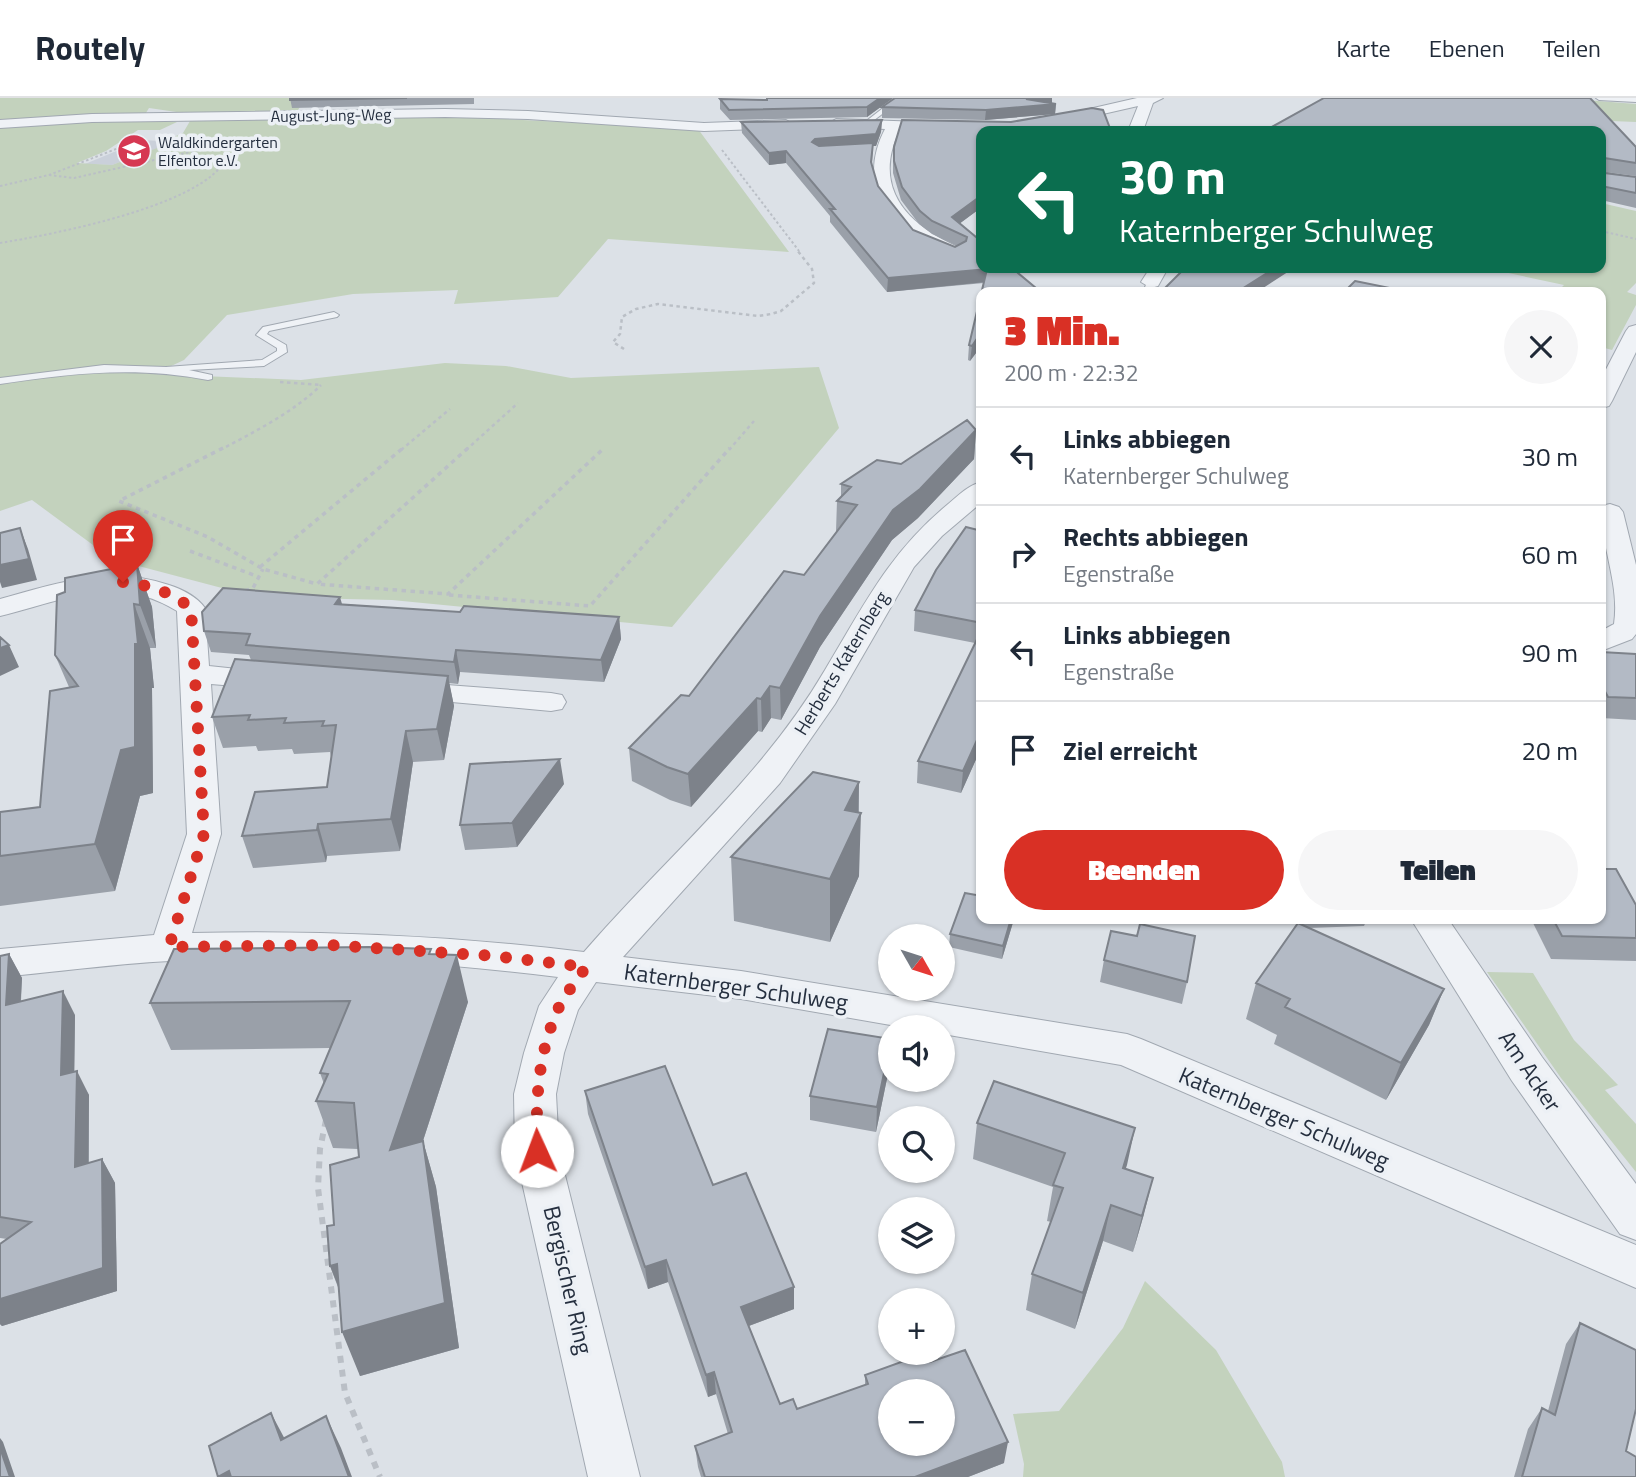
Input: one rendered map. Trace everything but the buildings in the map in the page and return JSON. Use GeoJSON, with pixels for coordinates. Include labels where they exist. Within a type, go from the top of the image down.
{"type":"FeatureCollection","features":[{"type":"Feature","properties":{"kind":"street"},"geometry":{"type":"LineString","coordinates":[[1039,123],[1152,99]]}},
{"type":"Feature","properties":{"kind":"street"},"geometry":{"type":"LineString","coordinates":[[1138,126],[1152,99]]}},
{"type":"Feature","properties":{"kind":"street"},"geometry":{"type":"LineString","coordinates":[[1076,101],[1117,108]]}},
{"type":"Feature","properties":{"kind":"street","name":"August-Jung-Weg"},"geometry":{"type":"LineString","coordinates":[[0,124],[92,118],[482,113],[704,127],[800,123]]}},
{"type":"Feature","properties":{"kind":"street"},"geometry":{"type":"LineString","coordinates":[[823,122],[959,127]]}},
{"type":"Feature","properties":{"kind":"street"},"geometry":{"type":"LineString","coordinates":[[895,124],[877,150],[882,182],[893,205],[921,238],[955,252]]}},
{"type":"Feature","properties":{"kind":"street"},"geometry":{"type":"LineString","coordinates":[[1606,391],[1636,331]]}},
{"type":"Feature","properties":{"kind":"street","name":"Herberts Katernberg"},"geometry":{"type":"LineString","coordinates":[[589,967],[627,924],[681,873],[743,806],[790,747],[830,689],[884,591],[909,557],[955,510],[976,494]]}},
{"type":"Feature","properties":{"kind":"street"},"geometry":{"type":"LineString","coordinates":[[1606,640],[1622,633],[1630,613],[1631,602],[1610,512]]}},
{"type":"Feature","properties":{"kind":"street"},"geometry":{"type":"LineString","coordinates":[[0,608],[86,586],[123,582],[152,585],[176,596],[191,608],[204,834],[169,947]]}},
{"type":"Feature","properties":{"kind":"street"},"geometry":{"type":"LineString","coordinates":[[196,674],[305,682]]}},
{"type":"Feature","properties":{"kind":"street"},"geometry":{"type":"LineString","coordinates":[[373,688],[551,702]]}},
{"type":"Feature","properties":{"kind":"street","name":"Am Acker"},"geometry":{"type":"LineString","coordinates":[[1432,924],[1527,1069],[1636,1220]]}},
{"type":"Feature","properties":{"kind":"street","name":"Katernberger Schulweg"},"geometry":{"type":"LineString","coordinates":[[0,963],[169,947],[353,946],[494,956],[741,985],[1126,1050],[1636,1267]]}},
{"type":"Feature","properties":{"kind":"street","name":"Bergischer Ring"},"geometry":{"type":"LineString","coordinates":[[589,967],[559,1006],[544,1053],[536,1094],[537,1151],[614,1477]]}},
{"type":"Feature","properties":{"kind":"lane"},"geometry":{"type":"LineString","coordinates":[[867,123],[901,98]]}},
{"type":"Feature","properties":{"kind":"lane"},"geometry":{"type":"LineString","coordinates":[[1599,98],[1636,100]]}},
{"type":"Feature","properties":{"kind":"lane"},"geometry":{"type":"LineString","coordinates":[[0,381],[101,366],[170,368],[264,363],[282,352],[278,343],[261,335],[266,329],[334,315]]}},
{"type":"Feature","properties":{"kind":"lane"},"geometry":{"type":"LineString","coordinates":[[170,368],[208,377]]}},
{"type":"Feature","properties":{"kind":"path"},"geometry":{"type":"LineString","coordinates":[[49,175],[74,178],[227,144],[274,116]]}},
{"type":"Feature","properties":{"kind":"path"},"geometry":{"type":"LineString","coordinates":[[624,349],[613,342],[620,334],[622,317],[636,309],[658,304],[758,316],[781,310],[814,283],[812,269],[704,127]]}},
{"type":"Feature","properties":{"kind":"path"},"geometry":{"type":"LineString","coordinates":[[0,243],[94,227],[148,210],[217,171],[227,159],[229,151],[227,144],[216,138]]}},
{"type":"Feature","properties":{"kind":"path"},"geometry":{"type":"LineString","coordinates":[[0,186],[49,175],[129,144]]}},
{"type":"Feature","properties":{"kind":"path"},"geometry":{"type":"LineString","coordinates":[[1606,232],[1636,239]]}},
{"type":"Feature","properties":{"kind":"path"},"geometry":{"type":"LineString","coordinates":[[321,385],[311,395],[249,435],[119,502],[208,537],[261,568],[317,584],[590,606],[754,421]]}},
{"type":"Feature","properties":{"kind":"path"},"geometry":{"type":"LineString","coordinates":[[317,584],[518,403]]}},
{"type":"Feature","properties":{"kind":"path"},"geometry":{"type":"LineString","coordinates":[[191,608],[253,588],[261,568],[450,409]]}},
{"type":"Feature","properties":{"kind":"path"},"geometry":{"type":"LineString","coordinates":[[448,594],[602,450]]}},
{"type":"Feature","properties":{"kind":"path"},"geometry":{"type":"LineString","coordinates":[[190,551],[259,577]]}},
{"type":"Feature","properties":{"kind":"path"},"geometry":{"type":"LineString","coordinates":[[328,1113],[320,1149],[318,1188],[345,1393],[380,1477]]}},
{"type":"Feature","properties":{"kind":"shaded area","name":"Waldkindergarten Elfentor e.V."},"geometry":{"type":"Polygon","coordinates":[[[143,140],[175,142],[112,165],[85,164],[143,140]]]}},
{"type":"Feature","properties":{"kind":"green space"},"geometry":{"type":"Polygon","coordinates":[[[0,98],[306,98],[296,113],[204,116],[149,108],[141,121],[177,122],[160,130],[138,130],[106,151],[77,163],[112,165],[173,142],[164,141],[183,133],[190,121],[464,117],[698,129],[789,252],[608,239],[558,297],[454,304],[458,290],[353,294],[227,315],[184,360],[154,374],[301,380],[445,363],[506,366],[571,378],[819,367],[839,428],[672,627],[392,600],[256,597],[112,559],[32,500],[0,511],[0,98]]]}},
{"type":"Feature","properties":{"kind":"green space"},"geometry":{"type":"Polygon","coordinates":[[[1560,98],[1636,104],[1636,122],[1509,117],[1560,98]]]}},
{"type":"Feature","properties":{"kind":"green space"},"geometry":{"type":"Polygon","coordinates":[[[1606,204],[1636,211],[1636,283],[1627,292],[1636,295],[1636,305],[1612,350],[1606,348],[1606,287],[1562,287],[1564,285],[1508,273],[1606,273],[1606,204]]]}},
{"type":"Feature","properties":{"kind":"green space"},"geometry":{"type":"Polygon","coordinates":[[[1487,972],[1533,973],[1574,1040],[1618,1085],[1605,1090],[1636,1124],[1636,1172],[1561,1078],[1487,972]]]}},
{"type":"Feature","properties":{"kind":"green space"},"geometry":{"type":"Polygon","coordinates":[[[1145,1281],[1216,1350],[1282,1462],[1285,1477],[1023,1477],[1024,1464],[1013,1414],[1059,1411],[1123,1328],[1145,1281]]]}},
{"type":"Feature","properties":{"kind":"place","name":"Waldkindergarten Elfentor e.V."},"geometry":{"type":"Point","coordinates":[134,151]}},
{"type":"Feature","properties":{"kind":"route"},"geometry":{"type":"LineString","coordinates":[[123,582],[152,585],[176,596],[191,608],[204,834],[169,947],[330,945],[494,956],[586,967],[559,1006],[544,1053],[536,1094],[537,1151]]}}]}
